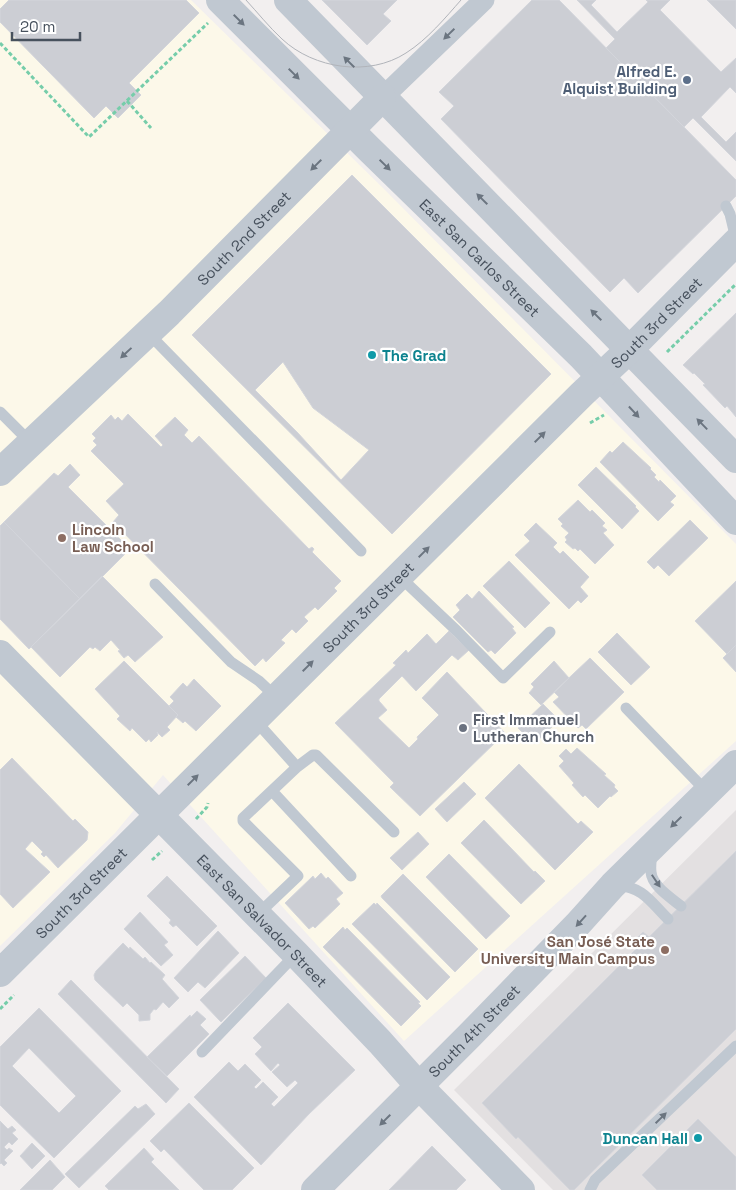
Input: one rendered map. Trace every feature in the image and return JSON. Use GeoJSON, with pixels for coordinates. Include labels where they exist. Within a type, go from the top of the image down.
{"type":"FeatureCollection","features":[{"type":"Feature","properties":{"kind":"street"},"geometry":{"type":"LineString","coordinates":[[288,0],[736,459]]}},
{"type":"Feature","properties":{"kind":"street","name":"South 2nd Street"},"geometry":{"type":"LineString","coordinates":[[0,472],[148,333],[382,98],[484,0]]}},
{"type":"Feature","properties":{"kind":"street","name":"East San Carlos Street"},"geometry":{"type":"LineString","coordinates":[[216,10],[350,130],[567,343],[736,521]]}},
{"type":"Feature","properties":{"kind":"street","name":"South 3rd Street"},"geometry":{"type":"LineString","coordinates":[[0,973],[276,697],[630,350],[736,241]]}},
{"type":"Feature","properties":{"kind":"street","name":"East San Salvador Street"},"geometry":{"type":"LineString","coordinates":[[0,654],[296,954],[419,1086],[521,1190]]}},
{"type":"Feature","properties":{"kind":"street","name":"South 4th Street"},"geometry":{"type":"LineString","coordinates":[[315,1190],[577,926],[613,885],[736,764]]}},
{"type":"Feature","properties":{"kind":"lane"},"geometry":{"type":"LineString","coordinates":[[726,206],[730,214],[736,241]]}},
{"type":"Feature","properties":{"kind":"lane"},"geometry":{"type":"LineString","coordinates":[[148,333],[361,551]]}},
{"type":"Feature","properties":{"kind":"lane"},"geometry":{"type":"LineString","coordinates":[[0,412],[30,442]]}},
{"type":"Feature","properties":{"kind":"lane"},"geometry":{"type":"LineString","coordinates":[[399,576],[503,678],[550,632]]}},
{"type":"Feature","properties":{"kind":"lane"},"geometry":{"type":"LineString","coordinates":[[155,584],[231,662],[259,681],[276,697]]}},
{"type":"Feature","properties":{"kind":"lane"},"geometry":{"type":"LineString","coordinates":[[626,708],[707,792]]}},
{"type":"Feature","properties":{"kind":"lane"},"geometry":{"type":"LineString","coordinates":[[254,719],[297,767]]}},
{"type":"Feature","properties":{"kind":"lane"},"geometry":{"type":"LineString","coordinates":[[258,915],[298,876],[242,818],[297,767],[313,755],[316,755],[394,832]]}},
{"type":"Feature","properties":{"kind":"lane"},"geometry":{"type":"LineString","coordinates":[[272,791],[351,876]]}},
{"type":"Feature","properties":{"kind":"lane"},"geometry":{"type":"LineString","coordinates":[[650,848],[653,861],[651,874],[654,881],[681,906]]}},
{"type":"Feature","properties":{"kind":"lane"},"geometry":{"type":"LineString","coordinates":[[613,885],[632,887],[642,893],[668,918]]}},
{"type":"Feature","properties":{"kind":"lane"},"geometry":{"type":"LineString","coordinates":[[202,1052],[296,954]]}},
{"type":"Feature","properties":{"kind":"lane"},"geometry":{"type":"LineString","coordinates":[[590,1190],[596,1180],[736,1046]]}},
{"type":"Feature","properties":{"kind":"path"},"geometry":{"type":"LineString","coordinates":[[0,43],[88,137],[127,101],[216,10]]}},
{"type":"Feature","properties":{"kind":"path"},"geometry":{"type":"LineString","coordinates":[[127,101],[150,128]]}},
{"type":"Feature","properties":{"kind":"path"},"geometry":{"type":"LineString","coordinates":[[669,351],[736,284]]}},
{"type":"Feature","properties":{"kind":"shaded area"},"geometry":{"type":"Polygon","coordinates":[[[0,0],[191,0],[383,188],[736,544],[736,741],[404,1041],[163,775],[115,833],[0,946],[0,0]]]}},
{"type":"Feature","properties":{"kind":"shaded area","name":"San José State University Main Campus"},"geometry":{"type":"Polygon","coordinates":[[[736,810],[736,1190],[553,1190],[454,1090],[736,810]]]}},
{"type":"Feature","properties":{"kind":"building"},"geometry":{"type":"Polygon","coordinates":[[[9,0],[186,0],[199,13],[129,83],[141,95],[118,118],[106,106],[94,118],[0,22],[0,9],[9,0]]]}},
{"type":"Feature","properties":{"kind":"building"},"geometry":{"type":"Polygon","coordinates":[[[322,0],[397,0],[383,14],[391,21],[367,45],[322,0]]]}},
{"type":"Feature","properties":{"kind":"building"},"geometry":{"type":"Polygon","coordinates":[[[532,0],[559,0],[736,180],[736,196],[638,293],[624,278],[610,292],[441,119],[454,106],[439,92],[532,0]]]}},
{"type":"Feature","properties":{"kind":"building","name":"Alfred E. Alquist Building"},"geometry":{"type":"Polygon","coordinates":[[[577,0],[596,0],[591,5],[617,32],[648,2],[646,0],[670,0],[660,10],[721,72],[736,58],[736,93],[730,87],[701,117],[726,142],[736,132],[736,161],[693,118],[684,127],[606,48],[615,39],[577,0]]]}},
{"type":"Feature","properties":{"kind":"building"},"geometry":{"type":"Polygon","coordinates":[[[707,0],[736,0],[736,29],[707,0]]]}},
{"type":"Feature","properties":{"kind":"building","name":"The Grad"},"geometry":{"type":"Polygon","coordinates":[[[352,175],[551,374],[392,534],[192,335],[352,175]]]}},
{"type":"Feature","properties":{"kind":"building"},"geometry":{"type":"Polygon","coordinates":[[[736,313],[736,417],[727,406],[725,408],[703,385],[705,384],[694,373],[683,365],[736,313]]]}},
{"type":"Feature","properties":{"kind":"building"},"geometry":{"type":"Polygon","coordinates":[[[283,362],[313,408],[369,450],[341,480],[255,390],[283,362]]]}},
{"type":"Feature","properties":{"kind":"building"},"geometry":{"type":"Polygon","coordinates":[[[128,414],[161,447],[163,445],[155,436],[175,417],[188,430],[184,435],[192,443],[199,436],[309,549],[312,547],[314,549],[312,552],[341,581],[334,588],[337,591],[318,610],[315,607],[304,617],[308,621],[296,633],[292,629],[281,640],[285,643],[266,662],[263,658],[255,666],[113,522],[119,515],[106,501],[124,484],[91,451],[97,445],[93,441],[96,438],[92,434],[111,415],[115,420],[118,417],[122,421],[128,414]]]}},
{"type":"Feature","properties":{"kind":"building"},"geometry":{"type":"Polygon","coordinates":[[[623,442],[651,468],[656,475],[654,477],[659,482],[660,480],[676,496],[670,502],[674,505],[658,521],[600,462],[610,451],[612,453],[623,442]]]}},
{"type":"Feature","properties":{"kind":"building"},"geometry":{"type":"Polygon","coordinates":[[[70,464],[80,475],[68,487],[130,549],[80,599],[4,522],[54,473],[58,476],[70,464]]]}},
{"type":"Feature","properties":{"kind":"building"},"geometry":{"type":"Polygon","coordinates":[[[596,467],[639,511],[622,529],[578,485],[596,467]]]}},
{"type":"Feature","properties":{"kind":"building"},"geometry":{"type":"Polygon","coordinates":[[[578,500],[605,523],[602,526],[607,530],[603,533],[614,545],[595,564],[580,549],[578,551],[575,548],[573,549],[565,542],[567,540],[565,537],[569,533],[561,526],[563,524],[558,519],[578,500]]]}},
{"type":"Feature","properties":{"kind":"building"},"geometry":{"type":"Polygon","coordinates":[[[690,520],[708,538],[669,576],[658,565],[654,569],[647,562],[690,520]]]}},
{"type":"Feature","properties":{"kind":"building"},"geometry":{"type":"Polygon","coordinates":[[[4,522],[80,599],[29,649],[0,619],[0,526],[4,522]]]}},
{"type":"Feature","properties":{"kind":"building"},"geometry":{"type":"Polygon","coordinates":[[[536,523],[557,543],[553,547],[560,554],[563,551],[589,577],[580,587],[588,596],[581,603],[578,600],[569,609],[515,555],[530,541],[524,535],[536,523]]]}},
{"type":"Feature","properties":{"kind":"building"},"geometry":{"type":"Polygon","coordinates":[[[509,561],[550,603],[525,628],[483,586],[509,561]]]}},
{"type":"Feature","properties":{"kind":"building"},"geometry":{"type":"Polygon","coordinates":[[[102,576],[163,637],[135,662],[128,655],[124,658],[111,640],[100,651],[95,647],[93,649],[90,647],[60,677],[31,647],[102,576]]]}},
{"type":"Feature","properties":{"kind":"building"},"geometry":{"type":"Polygon","coordinates":[[[736,581],[736,645],[727,654],[695,621],[736,581]]]}},
{"type":"Feature","properties":{"kind":"building"},"geometry":{"type":"Polygon","coordinates":[[[479,591],[514,627],[512,628],[516,633],[495,654],[491,650],[488,652],[453,617],[460,610],[456,605],[467,594],[472,599],[479,591]]]}},
{"type":"Feature","properties":{"kind":"building","name":"First Immanuel Lutheran Church"},"geometry":{"type":"Polygon","coordinates":[[[449,631],[469,650],[458,660],[452,655],[416,691],[402,676],[379,699],[387,710],[378,718],[409,748],[439,715],[422,698],[447,672],[505,733],[420,816],[390,787],[394,783],[335,723],[396,665],[393,663],[406,650],[408,653],[427,634],[436,644],[449,631]]]}},
{"type":"Feature","properties":{"kind":"building"},"geometry":{"type":"Polygon","coordinates":[[[617,633],[650,667],[631,685],[598,652],[617,633]]]}},
{"type":"Feature","properties":{"kind":"building"},"geometry":{"type":"Polygon","coordinates":[[[736,645],[736,672],[723,658],[736,645]]]}},
{"type":"Feature","properties":{"kind":"building"},"geometry":{"type":"Polygon","coordinates":[[[590,658],[624,692],[586,729],[582,725],[578,728],[553,702],[559,697],[554,692],[590,658]]]}},
{"type":"Feature","properties":{"kind":"building"},"geometry":{"type":"Polygon","coordinates":[[[124,661],[178,715],[167,727],[170,730],[162,737],[157,732],[158,735],[151,742],[149,739],[146,742],[132,728],[130,731],[117,719],[120,716],[95,689],[124,661]]]}},
{"type":"Feature","properties":{"kind":"building"},"geometry":{"type":"Polygon","coordinates":[[[554,661],[569,678],[541,705],[529,693],[534,687],[531,684],[554,661]]]}},
{"type":"Feature","properties":{"kind":"building"},"geometry":{"type":"Polygon","coordinates":[[[194,679],[221,706],[196,731],[185,721],[183,723],[176,717],[178,715],[169,706],[174,701],[170,697],[183,683],[187,687],[194,679]]]}},
{"type":"Feature","properties":{"kind":"building"},"geometry":{"type":"Polygon","coordinates":[[[543,704],[559,720],[534,744],[518,728],[543,704]]]}},
{"type":"Feature","properties":{"kind":"building"},"geometry":{"type":"Polygon","coordinates":[[[577,748],[606,774],[604,775],[615,785],[614,787],[618,791],[598,808],[585,795],[583,797],[559,766],[564,761],[559,756],[566,749],[571,754],[577,748]]]}},
{"type":"Feature","properties":{"kind":"building"},"geometry":{"type":"Polygon","coordinates":[[[12,758],[73,821],[75,819],[88,832],[87,840],[58,868],[46,855],[44,857],[41,854],[43,852],[32,841],[25,849],[50,872],[13,908],[0,894],[0,770],[12,758]]]}},
{"type":"Feature","properties":{"kind":"building"},"geometry":{"type":"Polygon","coordinates":[[[519,764],[578,824],[581,821],[593,832],[555,870],[485,798],[519,764]]]}},
{"type":"Feature","properties":{"kind":"building"},"geometry":{"type":"Polygon","coordinates":[[[464,782],[476,794],[447,822],[435,809],[464,782]]]}},
{"type":"Feature","properties":{"kind":"building"},"geometry":{"type":"Polygon","coordinates":[[[484,820],[545,881],[521,904],[461,843],[484,820]]]}},
{"type":"Feature","properties":{"kind":"building"},"geometry":{"type":"Polygon","coordinates":[[[418,832],[429,844],[402,870],[390,858],[418,832]]]}},
{"type":"Feature","properties":{"kind":"building"},"geometry":{"type":"Polygon","coordinates":[[[736,851],[736,1029],[574,1190],[570,1190],[518,1137],[516,1139],[482,1103],[636,949],[631,944],[643,932],[649,937],[736,851]]]}},
{"type":"Feature","properties":{"kind":"building"},"geometry":{"type":"Polygon","coordinates":[[[449,854],[510,916],[486,939],[426,877],[449,854]]]}},
{"type":"Feature","properties":{"kind":"building"},"geometry":{"type":"Polygon","coordinates":[[[321,873],[326,879],[328,877],[343,893],[336,899],[340,904],[315,928],[313,926],[309,929],[285,903],[313,876],[315,879],[321,873]]]}},
{"type":"Feature","properties":{"kind":"building"},"geometry":{"type":"Polygon","coordinates":[[[403,874],[478,949],[455,972],[382,898],[381,896],[403,874]]]}},
{"type":"Feature","properties":{"kind":"building"},"geometry":{"type":"Polygon","coordinates":[[[167,876],[217,926],[197,946],[176,925],[173,927],[169,923],[171,920],[147,896],[167,876]]]}},
{"type":"Feature","properties":{"kind":"building"},"geometry":{"type":"Polygon","coordinates":[[[374,903],[376,905],[377,903],[450,977],[427,1000],[352,924],[374,903]]]}},
{"type":"Feature","properties":{"kind":"building"},"geometry":{"type":"Polygon","coordinates":[[[140,912],[168,942],[164,945],[173,955],[161,966],[124,929],[140,912]]]}},
{"type":"Feature","properties":{"kind":"building"},"geometry":{"type":"Polygon","coordinates":[[[343,927],[345,930],[347,928],[420,1002],[418,1003],[421,1006],[401,1026],[323,947],[343,927]]]}},
{"type":"Feature","properties":{"kind":"building"},"geometry":{"type":"Polygon","coordinates":[[[218,931],[239,953],[205,988],[198,982],[188,992],[174,978],[218,931]]]}},
{"type":"Feature","properties":{"kind":"building"},"geometry":{"type":"Polygon","coordinates":[[[123,943],[143,959],[145,957],[165,975],[162,979],[179,998],[169,1008],[163,1002],[150,1014],[150,1020],[139,1021],[139,1015],[127,1003],[123,1007],[95,980],[94,975],[96,971],[123,943]]]}},
{"type":"Feature","properties":{"kind":"building"},"geometry":{"type":"Polygon","coordinates":[[[245,956],[266,978],[221,1022],[200,1000],[245,956]]]}},
{"type":"Feature","properties":{"kind":"building"},"geometry":{"type":"Polygon","coordinates":[[[71,980],[179,1089],[166,1103],[58,994],[71,980]]]}},
{"type":"Feature","properties":{"kind":"building"},"geometry":{"type":"Polygon","coordinates":[[[288,1003],[355,1070],[309,1114],[261,1165],[194,1097],[229,1062],[238,1071],[245,1064],[261,1080],[254,1087],[256,1089],[263,1082],[278,1097],[271,1104],[274,1107],[298,1083],[295,1080],[287,1087],[272,1072],[280,1065],[278,1063],[271,1071],[255,1054],[262,1047],[253,1038],[288,1003]]]}},
{"type":"Feature","properties":{"kind":"building"},"geometry":{"type":"Polygon","coordinates":[[[39,1008],[121,1091],[54,1158],[0,1105],[0,1047],[39,1008]],[[29,1048],[12,1066],[59,1113],[76,1096],[29,1048]]]}},
{"type":"Feature","properties":{"kind":"building"},"geometry":{"type":"Polygon","coordinates":[[[197,1011],[206,1019],[200,1025],[209,1034],[167,1076],[147,1057],[190,1015],[191,1017],[197,1011]]]}},
{"type":"Feature","properties":{"kind":"building"},"geometry":{"type":"Polygon","coordinates":[[[189,1103],[254,1168],[232,1190],[204,1190],[164,1149],[161,1152],[150,1141],[189,1103]]]}},
{"type":"Feature","properties":{"kind":"building"},"geometry":{"type":"Polygon","coordinates":[[[146,1104],[155,1114],[79,1188],[65,1174],[135,1106],[138,1109],[146,1104]]]}},
{"type":"Feature","properties":{"kind":"building","name":"Duncan Hall"},"geometry":{"type":"Polygon","coordinates":[[[698,1119],[736,1157],[736,1190],[657,1190],[642,1175],[698,1119]]]}},
{"type":"Feature","properties":{"kind":"building"},"geometry":{"type":"Polygon","coordinates":[[[0,1121],[8,1129],[12,1126],[16,1130],[12,1133],[18,1139],[12,1145],[9,1142],[4,1147],[7,1150],[9,1148],[13,1151],[4,1160],[7,1163],[4,1166],[0,1164],[0,1121]]]}},
{"type":"Feature","properties":{"kind":"building"},"geometry":{"type":"Polygon","coordinates":[[[32,1143],[45,1156],[32,1169],[20,1156],[32,1143]]]}},
{"type":"Feature","properties":{"kind":"building"},"geometry":{"type":"Polygon","coordinates":[[[432,1146],[466,1180],[456,1190],[389,1190],[432,1146]]]}},
{"type":"Feature","properties":{"kind":"building"},"geometry":{"type":"Polygon","coordinates":[[[144,1148],[154,1159],[151,1162],[179,1190],[109,1190],[105,1186],[144,1148]]]}},
{"type":"Feature","properties":{"kind":"building"},"geometry":{"type":"Polygon","coordinates":[[[50,1160],[65,1177],[52,1190],[20,1190],[50,1160]]]}},
{"type":"Feature","properties":{"kind":"tram line"},"geometry":{"type":"LineString","coordinates":[[246,0],[277,34],[295,49],[326,63],[359,67],[391,61],[406,53],[429,35],[461,0]]}},
{"type":"Feature","properties":{"kind":"place","name":"Alfred E. Alquist Building"},"geometry":{"type":"Point","coordinates":[687,80]}},
{"type":"Feature","properties":{"kind":"place","name":"The Grad"},"geometry":{"type":"Point","coordinates":[372,355]}},
{"type":"Feature","properties":{"kind":"place","name":"Lincoln Law School"},"geometry":{"type":"Point","coordinates":[62,538]}},
{"type":"Feature","properties":{"kind":"place","name":"First Immanuel Lutheran Church"},"geometry":{"type":"Point","coordinates":[463,728]}},
{"type":"Feature","properties":{"kind":"place","name":"San José State University Main Campus"},"geometry":{"type":"Point","coordinates":[665,950]}},
{"type":"Feature","properties":{"kind":"place","name":"Duncan Hall"},"geometry":{"type":"Point","coordinates":[698,1138]}}]}
